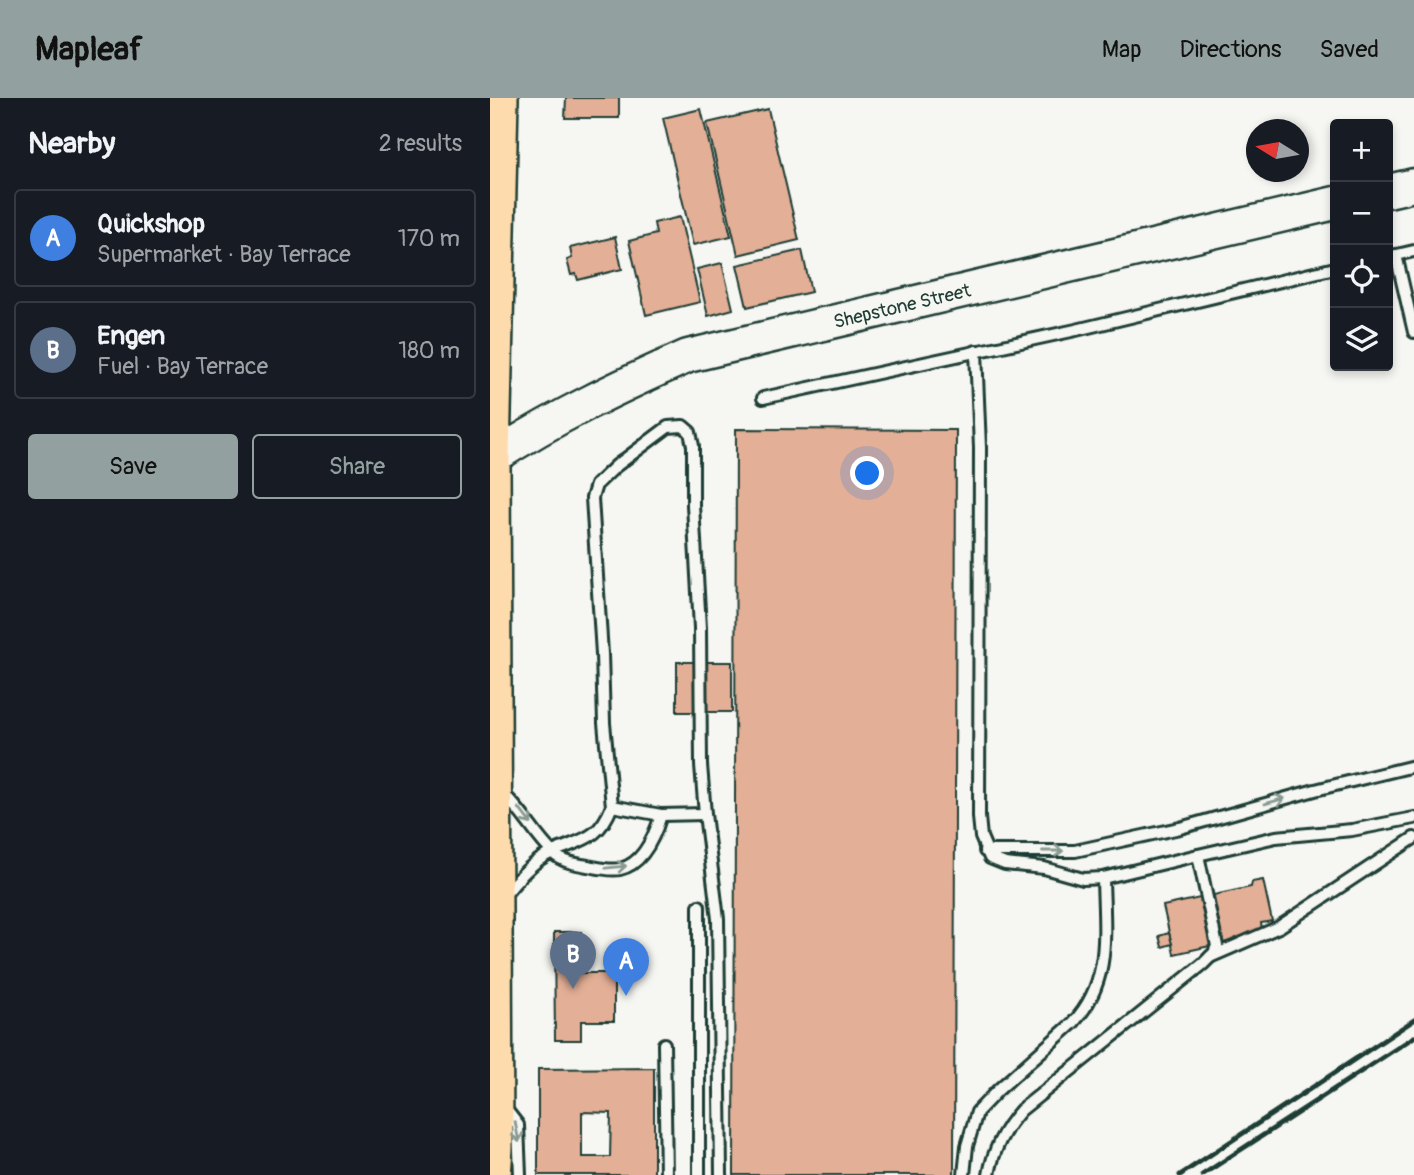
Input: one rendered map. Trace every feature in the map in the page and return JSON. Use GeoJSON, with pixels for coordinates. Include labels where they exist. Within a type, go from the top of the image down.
{"type":"FeatureCollection","features":[{"type":"Feature","properties":{"kind":"main road"},"geometry":{"type":"LineString","coordinates":[[493,1175],[491,458],[500,98]]}},
{"type":"Feature","properties":{"kind":"main road"},"geometry":{"type":"LineString","coordinates":[[1393,190],[1414,185]]}},
{"type":"Feature","properties":{"kind":"main road","name":"Shepstone Street"},"geometry":{"type":"LineString","coordinates":[[491,458],[533,431],[607,392],[688,356],[1330,204]]}},
{"type":"Feature","properties":{"kind":"lane"},"geometry":{"type":"LineString","coordinates":[[1393,256],[1414,251]]}},
{"type":"Feature","properties":{"kind":"lane"},"geometry":{"type":"LineString","coordinates":[[1393,259],[1414,332]]}},
{"type":"Feature","properties":{"kind":"lane"},"geometry":{"type":"LineString","coordinates":[[763,398],[1330,269]]}},
{"type":"Feature","properties":{"kind":"lane"},"geometry":{"type":"LineString","coordinates":[[976,351],[980,447],[979,817],[985,851],[990,858],[1005,864],[1045,868],[1083,879],[1103,878],[1276,837],[1352,830],[1414,818]]}},
{"type":"Feature","properties":{"kind":"lane"},"geometry":{"type":"LineString","coordinates":[[493,908],[526,870],[552,852],[582,842],[594,834],[608,817],[612,806],[604,723],[592,498],[596,485],[604,476],[668,427],[677,425],[685,428],[690,432],[693,446],[693,505],[700,628],[701,765],[718,919],[721,1175]]}},
{"type":"Feature","properties":{"kind":"lane"},"geometry":{"type":"LineString","coordinates":[[985,851],[1075,851],[1180,828],[1315,790],[1414,766]]}},
{"type":"Feature","properties":{"kind":"lane"},"geometry":{"type":"LineString","coordinates":[[493,785],[514,802],[552,852],[571,863],[614,870],[624,868],[651,843],[661,816]]}},
{"type":"Feature","properties":{"kind":"lane"},"geometry":{"type":"LineString","coordinates":[[612,806],[661,816],[705,814]]}},
{"type":"Feature","properties":{"kind":"lane"},"geometry":{"type":"LineString","coordinates":[[989,1175],[998,1144],[1008,1125],[1021,1110],[1210,957],[1279,927],[1414,838]]}},
{"type":"Feature","properties":{"kind":"lane"},"geometry":{"type":"LineString","coordinates":[[1198,855],[1217,946],[1210,957]]}},
{"type":"Feature","properties":{"kind":"lane"},"geometry":{"type":"LineString","coordinates":[[964,1175],[967,1146],[977,1112],[1073,1023],[1094,995],[1101,978],[1103,958],[1103,878]]}},
{"type":"Feature","properties":{"kind":"lane"},"geometry":{"type":"LineString","coordinates":[[699,906],[699,1175]]}},
{"type":"Feature","properties":{"kind":"lane"},"geometry":{"type":"LineString","coordinates":[[664,1044],[666,1175]]}},
{"type":"Feature","properties":{"kind":"lane"},"geometry":{"type":"LineString","coordinates":[[493,1099],[506,1108],[518,1125],[520,1175]]}},
{"type":"Feature","properties":{"kind":"building"},"geometry":{"type":"Polygon","coordinates":[[[566,98],[619,98],[619,118],[565,118],[566,98]]]}},
{"type":"Feature","properties":{"kind":"building"},"geometry":{"type":"Polygon","coordinates":[[[701,109],[731,236],[693,245],[663,118],[701,109]]]}},
{"type":"Feature","properties":{"kind":"building"},"geometry":{"type":"Polygon","coordinates":[[[768,109],[799,240],[738,255],[707,123],[768,109]]]}},
{"type":"Feature","properties":{"kind":"building"},"geometry":{"type":"Polygon","coordinates":[[[680,217],[700,302],[646,315],[629,241],[656,234],[654,223],[680,217]]]}},
{"type":"Feature","properties":{"kind":"building"},"geometry":{"type":"Polygon","coordinates":[[[615,237],[622,269],[578,280],[576,274],[571,275],[567,260],[572,258],[570,248],[615,237]]]}},
{"type":"Feature","properties":{"kind":"building"},"geometry":{"type":"Polygon","coordinates":[[[802,250],[811,292],[747,307],[737,265],[802,250]]]}},
{"type":"Feature","properties":{"kind":"building"},"geometry":{"type":"Polygon","coordinates":[[[722,263],[733,309],[708,316],[697,269],[722,263]]]}},
{"type":"Feature","properties":{"kind":"building"},"geometry":{"type":"Polygon","coordinates":[[[736,429],[956,430],[954,1175],[734,1175],[736,429]]]}},
{"type":"Feature","properties":{"kind":"building"},"geometry":{"type":"Polygon","coordinates":[[[677,662],[732,662],[732,712],[677,712],[677,662]]]}},
{"type":"Feature","properties":{"kind":"building"},"geometry":{"type":"Polygon","coordinates":[[[1263,880],[1272,921],[1261,923],[1263,934],[1174,954],[1163,906],[1251,887],[1252,882],[1263,880]]]}},
{"type":"Feature","properties":{"kind":"building"},"geometry":{"type":"Polygon","coordinates":[[[554,932],[581,932],[581,973],[614,973],[614,1021],[581,1021],[581,1040],[555,1040],[554,932]]]}},
{"type":"Feature","properties":{"kind":"building"},"geometry":{"type":"Polygon","coordinates":[[[1169,933],[1172,944],[1162,947],[1159,936],[1169,933]]]}},
{"type":"Feature","properties":{"kind":"building"},"geometry":{"type":"Polygon","coordinates":[[[654,1068],[654,1175],[538,1175],[538,1069],[654,1068]],[[582,1112],[582,1157],[610,1157],[611,1113],[582,1112]]]}},
{"type":"Feature","properties":{"kind":"railway"},"geometry":{"type":"LineString","coordinates":[[1180,1175],[1414,1020]]}},
{"type":"Feature","properties":{"kind":"railway"},"geometry":{"type":"LineString","coordinates":[[1202,1175],[1414,1037]]}},
{"type":"Feature","properties":{"kind":"place","name":"Engen"},"geometry":{"type":"Point","coordinates":[573,989]}},
{"type":"Feature","properties":{"kind":"place","name":"Quickshop"},"geometry":{"type":"Point","coordinates":[626,996]}}]}
